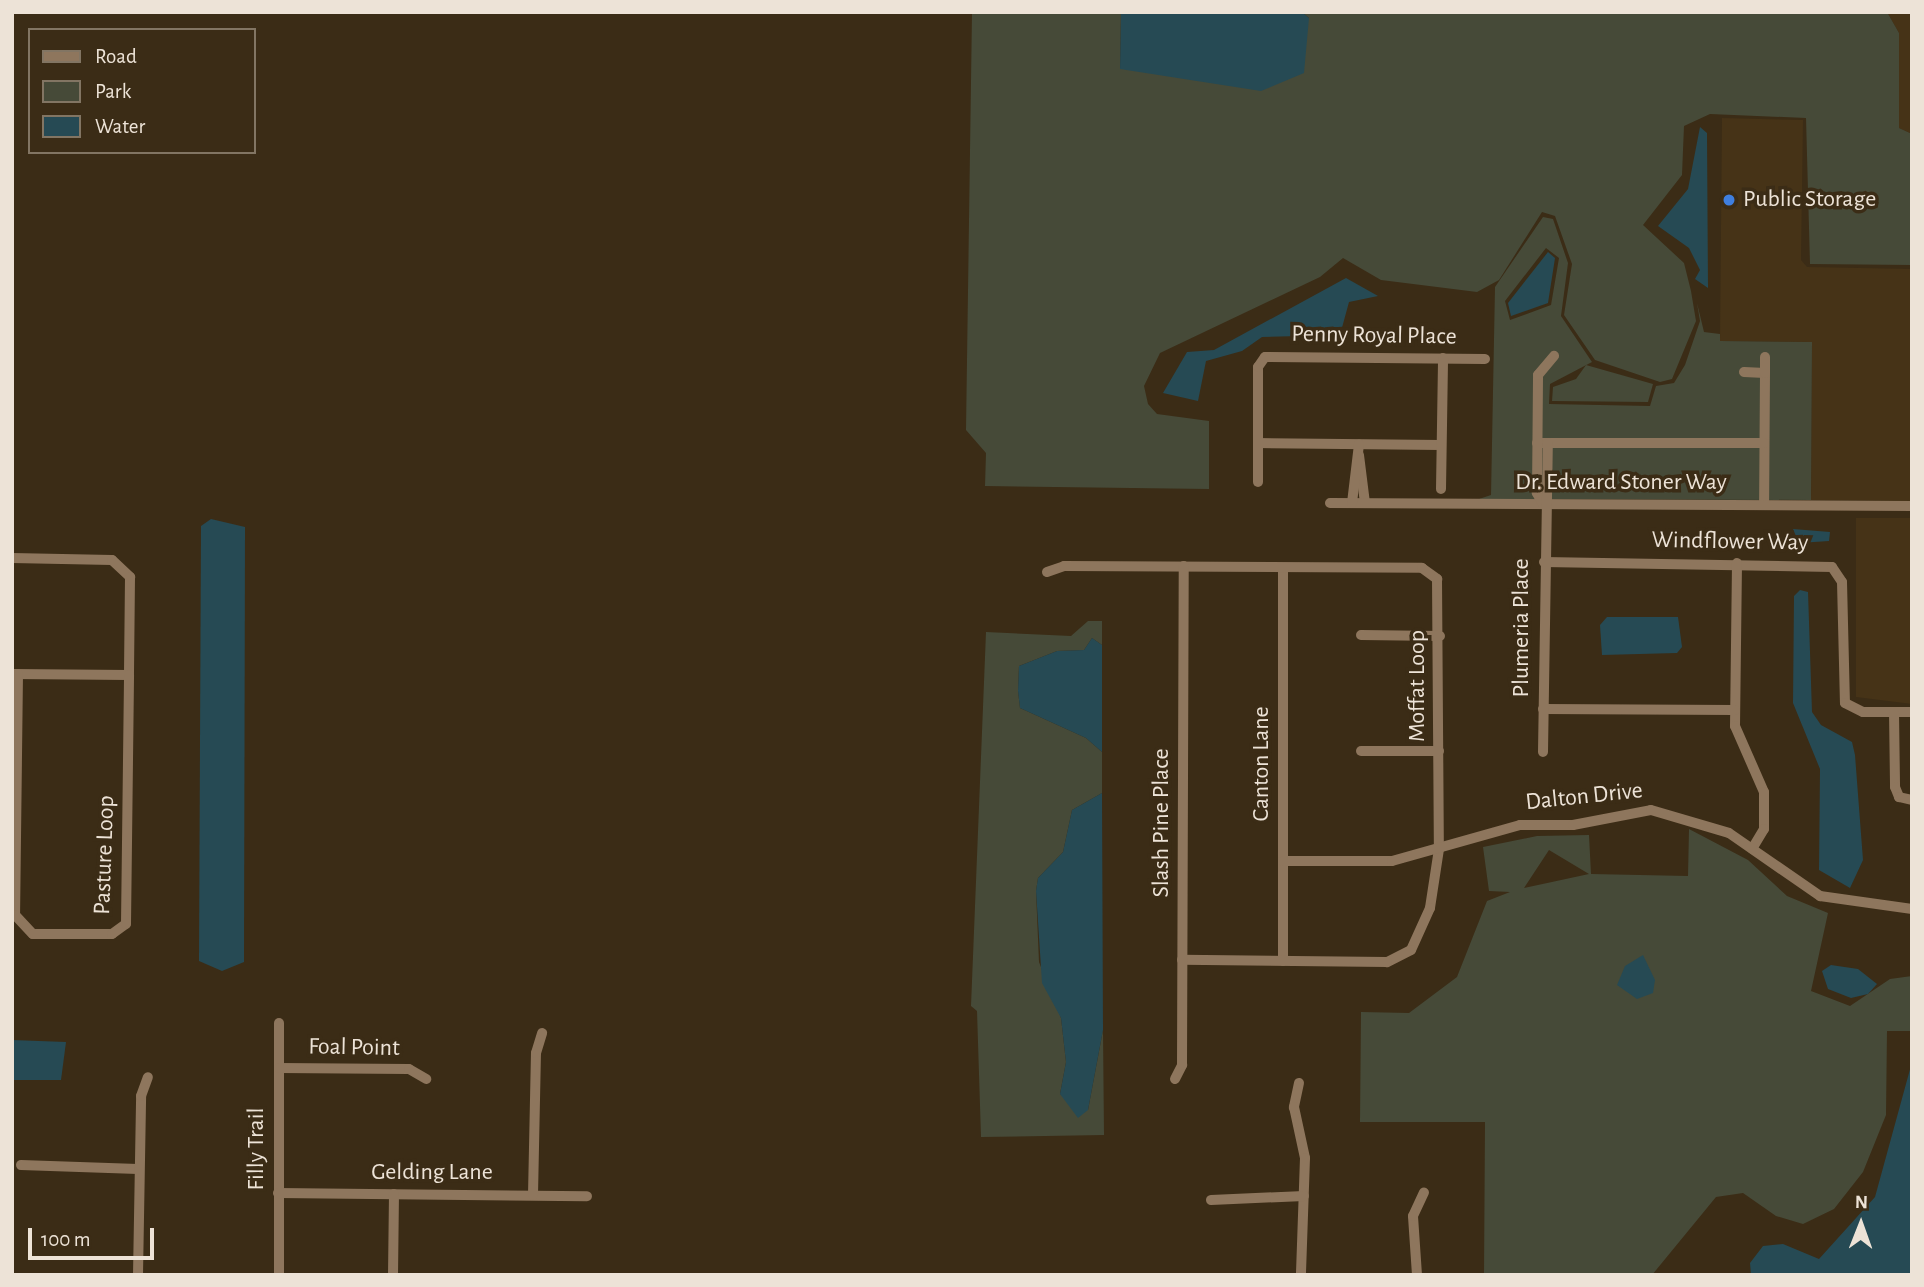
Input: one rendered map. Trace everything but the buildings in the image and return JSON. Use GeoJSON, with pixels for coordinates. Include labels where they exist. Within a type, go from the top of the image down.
{"type":"FeatureCollection","features":[{"type":"Feature","properties":{"kind":"street","name":"Plumeria Place"},"geometry":{"type":"LineString","coordinates":[[1543,752],[1544,504],[1538,375],[1554,356]]}},
{"type":"Feature","properties":{"kind":"street","name":"Penny Royal Place"},"geometry":{"type":"LineString","coordinates":[[1258,482],[1258,368],[1265,357],[1485,359]]}},
{"type":"Feature","properties":{"kind":"street"},"geometry":{"type":"LineString","coordinates":[[1764,505],[1765,357]]}},
{"type":"Feature","properties":{"kind":"street"},"geometry":{"type":"LineString","coordinates":[[1441,489],[1443,358]]}},
{"type":"Feature","properties":{"kind":"street"},"geometry":{"type":"LineString","coordinates":[[1744,372],[1765,373]]}},
{"type":"Feature","properties":{"kind":"street"},"geometry":{"type":"LineString","coordinates":[[1258,443],[1359,449],[1441,445]]}},
{"type":"Feature","properties":{"kind":"street"},"geometry":{"type":"LineString","coordinates":[[1543,443],[1764,443]]}},
{"type":"Feature","properties":{"kind":"street"},"geometry":{"type":"LineString","coordinates":[[1359,449],[1359,475],[1365,503]]}},
{"type":"Feature","properties":{"kind":"street"},"geometry":{"type":"LineString","coordinates":[[1352,503],[1359,475]]}},
{"type":"Feature","properties":{"kind":"street","name":"Dr. Edward Stoner Way"},"geometry":{"type":"LineString","coordinates":[[1330,502],[1912,506]]}},
{"type":"Feature","properties":{"kind":"street"},"geometry":{"type":"LineString","coordinates":[[12,558],[121,562],[130,577],[129,675],[15,674]]}},
{"type":"Feature","properties":{"kind":"street","name":"Windflower Way"},"geometry":{"type":"LineString","coordinates":[[1544,562],[1822,564],[1839,572],[1845,703],[1863,712],[1912,712]]}},
{"type":"Feature","properties":{"kind":"street"},"geometry":{"type":"LineString","coordinates":[[1737,563],[1737,737],[1764,792],[1764,829],[1752,849]]}},
{"type":"Feature","properties":{"kind":"street","name":"Moffat Loop"},"geometry":{"type":"LineString","coordinates":[[1047,572],[1064,566],[1430,571],[1440,586],[1439,849],[1430,908],[1403,959],[1182,960]]}},
{"type":"Feature","properties":{"kind":"street","name":"Slash Pine Place"},"geometry":{"type":"LineString","coordinates":[[1175,1079],[1182,1065],[1184,566]]}},
{"type":"Feature","properties":{"kind":"street","name":"Canton Lane"},"geometry":{"type":"LineString","coordinates":[[1283,568],[1283,961]]}},
{"type":"Feature","properties":{"kind":"street"},"geometry":{"type":"LineString","coordinates":[[1361,635],[1440,636]]}},
{"type":"Feature","properties":{"kind":"street","name":"Pasture Loop"},"geometry":{"type":"LineString","coordinates":[[15,674],[15,915],[33,934],[112,934],[126,924],[129,675]]}},
{"type":"Feature","properties":{"kind":"street"},"geometry":{"type":"LineString","coordinates":[[1543,709],[1735,710]]}},
{"type":"Feature","properties":{"kind":"street"},"geometry":{"type":"LineString","coordinates":[[1894,712],[1895,787],[1899,797],[1912,800]]}},
{"type":"Feature","properties":{"kind":"street"},"geometry":{"type":"LineString","coordinates":[[1361,751],[1439,751]]}},
{"type":"Feature","properties":{"kind":"street","name":"Dalton Drive"},"geometry":{"type":"LineString","coordinates":[[1283,861],[1392,861],[1520,825],[1573,825],[1651,810],[1697,819],[1752,849],[1830,900],[1912,909]]}},
{"type":"Feature","properties":{"kind":"street","name":"Filly Trail"},"geometry":{"type":"LineString","coordinates":[[279,1023],[279,1275]]}},
{"type":"Feature","properties":{"kind":"street"},"geometry":{"type":"LineString","coordinates":[[533,1195],[536,1053],[542,1033]]}},
{"type":"Feature","properties":{"kind":"street","name":"Foal Point"},"geometry":{"type":"LineString","coordinates":[[279,1068],[409,1069],[426,1079]]}},
{"type":"Feature","properties":{"kind":"street"},"geometry":{"type":"LineString","coordinates":[[138,1275],[138,1170],[148,1077]]}},
{"type":"Feature","properties":{"kind":"street"},"geometry":{"type":"LineString","coordinates":[[1299,1083],[1294,1107],[1305,1158],[1301,1275]]}},
{"type":"Feature","properties":{"kind":"street"},"geometry":{"type":"LineString","coordinates":[[21,1164],[138,1170]]}},
{"type":"Feature","properties":{"kind":"street"},"geometry":{"type":"LineString","coordinates":[[1417,1275],[1413,1216],[1424,1192]]}},
{"type":"Feature","properties":{"kind":"street","name":"Gelding Lane"},"geometry":{"type":"LineString","coordinates":[[278,1193],[587,1196]]}},
{"type":"Feature","properties":{"kind":"street"},"geometry":{"type":"LineString","coordinates":[[393,1275],[394,1194]]}},
{"type":"Feature","properties":{"kind":"street"},"geometry":{"type":"LineString","coordinates":[[1210,1200],[1304,1196]]}},
{"type":"Feature","properties":{"kind":"shaded area"},"geometry":{"type":"Polygon","coordinates":[[[1887,12],[1912,12],[1912,134],[1899,128],[1899,33],[1887,12]]]}},
{"type":"Feature","properties":{"kind":"shaded area"},"geometry":{"type":"Polygon","coordinates":[[[1722,118],[1803,120],[1801,260],[1807,267],[1912,269],[1912,501],[1811,500],[1812,342],[1720,341],[1722,118]]]}},
{"type":"Feature","properties":{"kind":"shaded area"},"geometry":{"type":"Polygon","coordinates":[[[1856,518],[1912,518],[1912,704],[1856,697],[1856,518]]]}},
{"type":"Feature","properties":{"kind":"green space"},"geometry":{"type":"Polygon","coordinates":[[[972,12],[1121,12],[1120,69],[1309,18],[1302,12],[1887,12],[1899,33],[1899,128],[1912,134],[1912,265],[1810,264],[1806,118],[1710,114],[1684,126],[1682,175],[1643,225],[1684,263],[1691,291],[1696,321],[1672,379],[1660,382],[1595,360],[1564,315],[1572,264],[1555,216],[1542,212],[1499,280],[1477,292],[1381,280],[1343,258],[1320,277],[1160,353],[1144,386],[1148,404],[1157,414],[1209,421],[1209,489],[985,486],[986,453],[966,430],[972,12]]]}},
{"type":"Feature","properties":{"kind":"green space"},"geometry":{"type":"Polygon","coordinates":[[[1543,217],[1553,219],[1568,263],[1561,316],[1592,362],[1550,384],[1549,404],[1650,406],[1656,386],[1674,383],[1685,365],[1700,321],[1697,303],[1704,332],[1720,334],[1720,341],[1812,342],[1811,500],[1550,499],[1553,469],[1535,499],[1479,499],[1491,495],[1495,287],[1543,217]],[[1546,248],[1505,301],[1510,320],[1551,305],[1559,258],[1546,248]]]}},
{"type":"Feature","properties":{"kind":"green space"},"geometry":{"type":"Polygon","coordinates":[[[1586,365],[1653,384],[1648,402],[1552,401],[1553,387],[1576,379],[1586,365]]]}},
{"type":"Feature","properties":{"kind":"green space"},"geometry":{"type":"Polygon","coordinates":[[[1088,621],[1102,621],[1102,645],[1092,638],[1084,650],[1057,651],[1019,666],[1018,691],[1020,708],[1086,738],[1102,752],[1102,793],[1072,810],[1063,852],[1038,878],[1036,891],[1039,962],[1061,1018],[1066,1062],[1060,1094],[1088,1110],[1103,1030],[1104,1135],[981,1137],[977,1011],[971,1006],[986,632],[1071,636],[1088,621]]]}},
{"type":"Feature","properties":{"kind":"green space"},"geometry":{"type":"Polygon","coordinates":[[[1689,829],[1748,860],[1787,896],[1828,913],[1811,991],[1850,1006],[1890,979],[1912,976],[1912,1031],[1887,1031],[1886,1115],[1863,1172],[1834,1209],[1803,1224],[1776,1216],[1743,1193],[1716,1197],[1652,1275],[1484,1275],[1485,1122],[1360,1122],[1361,1012],[1409,1013],[1457,977],[1487,901],[1510,892],[1489,891],[1483,847],[1537,836],[1589,835],[1591,874],[1688,876],[1689,829]],[[1549,850],[1524,888],[1589,874],[1549,850]]]}},
{"type":"Feature","properties":{"kind":"water"},"geometry":{"type":"Polygon","coordinates":[[[1121,12],[1302,12],[1309,18],[1304,73],[1261,91],[1120,69],[1121,12]]]}},
{"type":"Feature","properties":{"kind":"water"},"geometry":{"type":"Polygon","coordinates":[[[1700,127],[1707,133],[1708,288],[1695,279],[1700,270],[1689,248],[1658,226],[1688,189],[1700,127]]]}},
{"type":"Feature","properties":{"kind":"water"},"geometry":{"type":"Polygon","coordinates":[[[1548,252],[1555,258],[1548,303],[1511,316],[1508,303],[1548,252]]]}},
{"type":"Feature","properties":{"kind":"water"},"geometry":{"type":"Polygon","coordinates":[[[1346,278],[1378,296],[1349,302],[1340,335],[1262,337],[1242,351],[1206,361],[1198,401],[1163,393],[1187,352],[1214,350],[1346,278]]]}},
{"type":"Feature","properties":{"kind":"water"},"geometry":{"type":"Polygon","coordinates":[[[211,519],[245,527],[244,962],[222,971],[199,961],[201,526],[211,519]]]}},
{"type":"Feature","properties":{"kind":"water"},"geometry":{"type":"Polygon","coordinates":[[[1793,529],[1830,532],[1829,541],[1799,543],[1793,529]]]}},
{"type":"Feature","properties":{"kind":"water"},"geometry":{"type":"Polygon","coordinates":[[[1800,590],[1808,592],[1812,712],[1821,725],[1852,742],[1855,755],[1863,860],[1850,888],[1819,870],[1820,769],[1793,703],[1794,596],[1800,590]]]}},
{"type":"Feature","properties":{"kind":"water"},"geometry":{"type":"Polygon","coordinates":[[[1607,617],[1678,617],[1682,647],[1677,653],[1602,655],[1600,625],[1607,617]]]}},
{"type":"Feature","properties":{"kind":"water"},"geometry":{"type":"Polygon","coordinates":[[[1092,638],[1102,645],[1102,752],[1086,738],[1020,708],[1018,691],[1019,666],[1057,651],[1084,650],[1092,638]]]}},
{"type":"Feature","properties":{"kind":"water"},"geometry":{"type":"Polygon","coordinates":[[[1102,793],[1103,1030],[1088,1110],[1078,1118],[1060,1094],[1066,1062],[1061,1018],[1042,983],[1036,891],[1038,878],[1063,852],[1072,810],[1102,793]]]}},
{"type":"Feature","properties":{"kind":"water"},"geometry":{"type":"Polygon","coordinates":[[[1643,955],[1655,980],[1653,993],[1637,999],[1617,985],[1625,966],[1643,955]]]}},
{"type":"Feature","properties":{"kind":"water"},"geometry":{"type":"Polygon","coordinates":[[[1831,965],[1858,969],[1877,984],[1868,994],[1851,998],[1828,989],[1822,971],[1831,965]]]}},
{"type":"Feature","properties":{"kind":"water"},"geometry":{"type":"Polygon","coordinates":[[[12,1040],[66,1042],[61,1080],[12,1080],[12,1040]]]}},
{"type":"Feature","properties":{"kind":"water"},"geometry":{"type":"Polygon","coordinates":[[[1912,1062],[1912,1275],[1751,1275],[1750,1263],[1763,1246],[1783,1244],[1819,1259],[1875,1197],[1912,1062]]]}},
{"type":"Feature","properties":{"kind":"place","name":"Public Storage"},"geometry":{"type":"Point","coordinates":[1729,200]}}]}
